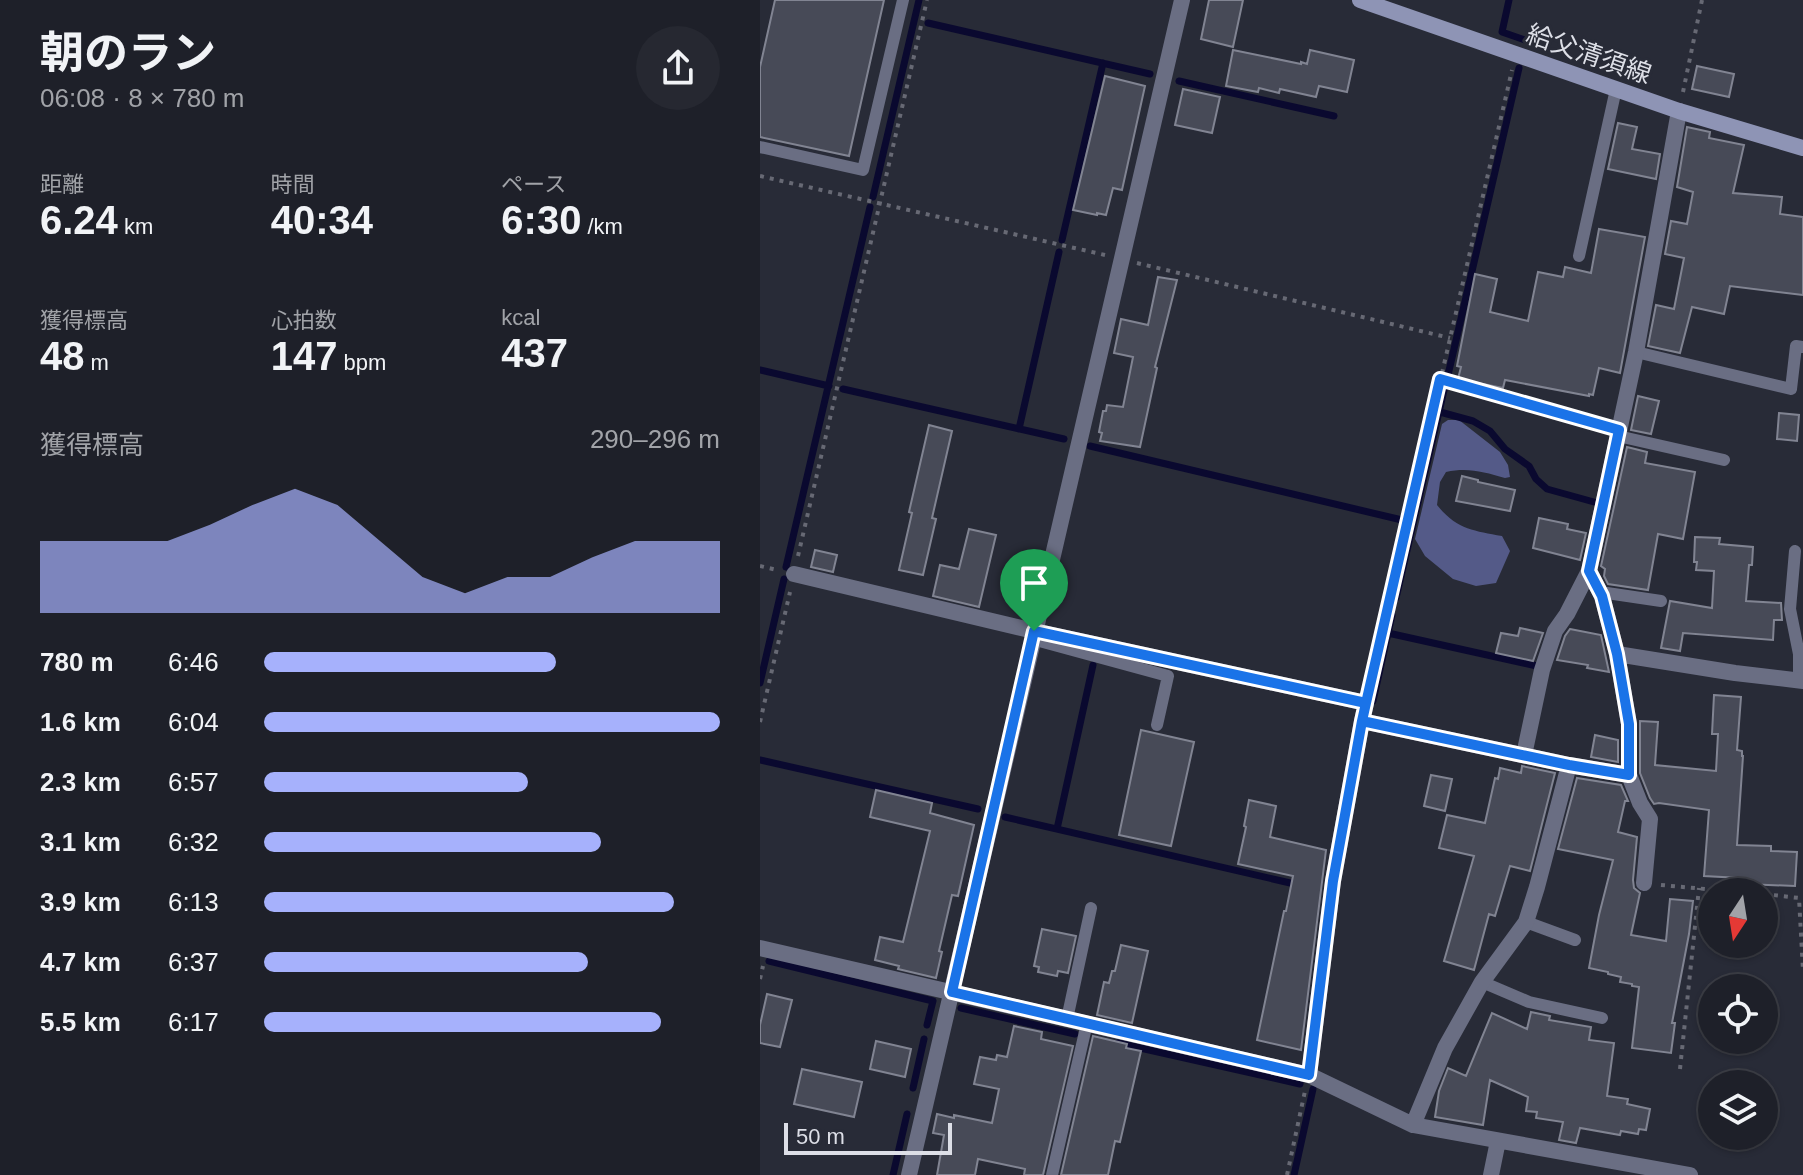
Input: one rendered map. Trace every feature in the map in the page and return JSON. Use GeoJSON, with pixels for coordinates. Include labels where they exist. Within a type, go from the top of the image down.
{"type":"FeatureCollection","features":[{"type":"Feature","properties":{"kind":"main road","name":"給父清須線"},"geometry":{"type":"LineString","coordinates":[[1360,0],[1679,111],[1803,148]]}},
{"type":"Feature","properties":{"kind":"street"},"geometry":{"type":"LineString","coordinates":[[909,1175],[1182,0]]}},
{"type":"Feature","properties":{"kind":"street"},"geometry":{"type":"LineString","coordinates":[[1524,755],[1542,670],[1555,631],[1589,571],[1636,352],[1679,111]]}},
{"type":"Feature","properties":{"kind":"street"},"geometry":{"type":"LineString","coordinates":[[1589,571],[1602,596],[1617,654],[1629,724],[1629,775],[1650,819],[1644,883]]}},
{"type":"Feature","properties":{"kind":"street"},"geometry":{"type":"LineString","coordinates":[[794,574],[1033,635],[1366,703],[1333,881],[1309,1075]]}},
{"type":"Feature","properties":{"kind":"street"},"geometry":{"type":"LineString","coordinates":[[1617,654],[1801,681]]}},
{"type":"Feature","properties":{"kind":"street"},"geometry":{"type":"LineString","coordinates":[[1362,721],[1629,775]]}},
{"type":"Feature","properties":{"kind":"street"},"geometry":{"type":"LineString","coordinates":[[1413,1125],[1445,1048],[1482,982],[1526,922],[1569,765]]}},
{"type":"Feature","properties":{"kind":"street"},"geometry":{"type":"LineString","coordinates":[[760,948],[1309,1075],[1413,1125],[1690,1175]]}},
{"type":"Feature","properties":{"kind":"street"},"geometry":{"type":"LineString","coordinates":[[1491,1175],[1498,1141]]}},
{"type":"Feature","properties":{"kind":"lane"},"geometry":{"type":"LineString","coordinates":[[760,147],[863,170],[903,0]]}},
{"type":"Feature","properties":{"kind":"lane"},"geometry":{"type":"LineString","coordinates":[[1579,256],[1616,89]]}},
{"type":"Feature","properties":{"kind":"lane"},"geometry":{"type":"LineString","coordinates":[[1636,352],[1791,389],[1796,346],[1803,347]]}},
{"type":"Feature","properties":{"kind":"lane"},"geometry":{"type":"LineString","coordinates":[[1619,433],[1724,460]]}},
{"type":"Feature","properties":{"kind":"lane"},"geometry":{"type":"LineString","coordinates":[[1795,551],[1790,609],[1801,681]]}},
{"type":"Feature","properties":{"kind":"lane"},"geometry":{"type":"LineString","coordinates":[[1602,596],[1607,593],[1661,601]]}},
{"type":"Feature","properties":{"kind":"lane"},"geometry":{"type":"LineString","coordinates":[[1033,635],[1168,676],[1157,725]]}},
{"type":"Feature","properties":{"kind":"lane"},"geometry":{"type":"LineString","coordinates":[[1067,1019],[1091,908]]}},
{"type":"Feature","properties":{"kind":"lane"},"geometry":{"type":"LineString","coordinates":[[1526,922],[1575,940]]}},
{"type":"Feature","properties":{"kind":"lane"},"geometry":{"type":"LineString","coordinates":[[1482,982],[1529,1002],[1602,1018]]}},
{"type":"Feature","properties":{"kind":"lane"},"geometry":{"type":"LineString","coordinates":[[1052,1175],[1087,1023]]}},
{"type":"Feature","properties":{"kind":"path"},"geometry":{"type":"LineString","coordinates":[[760,722],[927,0]]}},
{"type":"Feature","properties":{"kind":"path"},"geometry":{"type":"LineString","coordinates":[[1679,111],[1702,0]]}},
{"type":"Feature","properties":{"kind":"path"},"geometry":{"type":"LineString","coordinates":[[1366,703],[1515,54]]}},
{"type":"Feature","properties":{"kind":"path"},"geometry":{"type":"LineString","coordinates":[[1440,379],[1619,433]]}},
{"type":"Feature","properties":{"kind":"path"},"geometry":{"type":"LineString","coordinates":[[1644,883],[1698,888]]}},
{"type":"Feature","properties":{"kind":"path"},"geometry":{"type":"LineString","coordinates":[[1778,896],[1799,898],[1803,971]]}},
{"type":"Feature","properties":{"kind":"path"},"geometry":{"type":"LineString","coordinates":[[1680,1069],[1698,898]]}},
{"type":"Feature","properties":{"kind":"path"},"geometry":{"type":"LineString","coordinates":[[1287,1175],[1309,1075]]}},
{"type":"Feature","properties":{"kind":"shaded area"},"geometry":{"type":"Polygon","coordinates":[[[1448,420],[1459,420],[1500,452],[1508,465],[1510,477],[1505,478],[1469,470],[1446,472],[1440,482],[1437,505],[1459,524],[1502,536],[1510,551],[1496,583],[1476,586],[1453,579],[1425,556],[1415,539],[1442,424],[1448,420]]]}},
{"type":"Feature","properties":{"kind":"building"},"geometry":{"type":"Polygon","coordinates":[[[775,0],[884,0],[849,156],[760,137],[760,67],[775,0]]]}},
{"type":"Feature","properties":{"kind":"building"},"geometry":{"type":"Polygon","coordinates":[[[1209,0],[1243,0],[1233,47],[1201,39],[1209,0]]]}},
{"type":"Feature","properties":{"kind":"building"},"geometry":{"type":"Polygon","coordinates":[[[1233,50],[1301,64],[1307,64],[1310,50],[1354,60],[1347,92],[1319,86],[1316,97],[1280,89],[1279,93],[1259,88],[1258,92],[1226,86],[1233,50]]]}},
{"type":"Feature","properties":{"kind":"building"},"geometry":{"type":"Polygon","coordinates":[[[1697,66],[1734,74],[1729,97],[1692,89],[1697,66]]]}},
{"type":"Feature","properties":{"kind":"building"},"geometry":{"type":"Polygon","coordinates":[[[1105,76],[1145,86],[1122,190],[1113,188],[1106,215],[1097,215],[1073,210],[1105,76]]]}},
{"type":"Feature","properties":{"kind":"building"},"geometry":{"type":"Polygon","coordinates":[[[1183,89],[1220,97],[1212,133],[1175,125],[1183,89]]]}},
{"type":"Feature","properties":{"kind":"building"},"geometry":{"type":"Polygon","coordinates":[[[1618,123],[1637,127],[1632,149],[1660,154],[1656,179],[1608,169],[1618,123]]]}},
{"type":"Feature","properties":{"kind":"building"},"geometry":{"type":"Polygon","coordinates":[[[1687,127],[1710,132],[1709,138],[1744,145],[1733,193],[1782,197],[1780,214],[1803,217],[1803,295],[1730,286],[1724,314],[1692,307],[1680,353],[1648,346],[1656,305],[1674,309],[1684,258],[1665,254],[1671,221],[1687,224],[1693,192],[1677,187],[1687,127]]]}},
{"type":"Feature","properties":{"kind":"building"},"geometry":{"type":"Polygon","coordinates":[[[1599,229],[1645,237],[1620,373],[1599,368],[1593,395],[1589,396],[1505,380],[1503,388],[1458,379],[1461,367],[1457,366],[1475,274],[1497,279],[1490,312],[1528,321],[1538,272],[1563,277],[1565,267],[1591,273],[1599,229]]]}},
{"type":"Feature","properties":{"kind":"building"},"geometry":{"type":"Polygon","coordinates":[[[1158,277],[1177,280],[1155,367],[1140,447],[1100,441],[1103,411],[1106,411],[1107,405],[1123,407],[1133,357],[1114,353],[1121,319],[1148,325],[1158,277]]]}},
{"type":"Feature","properties":{"kind":"building"},"geometry":{"type":"Polygon","coordinates":[[[1638,396],[1659,401],[1651,434],[1631,430],[1638,396]]]}},
{"type":"Feature","properties":{"kind":"building"},"geometry":{"type":"Polygon","coordinates":[[[1779,413],[1799,415],[1797,441],[1777,439],[1779,413]]]}},
{"type":"Feature","properties":{"kind":"building"},"geometry":{"type":"Polygon","coordinates":[[[929,425],[952,431],[932,518],[936,519],[923,575],[899,570],[929,425]]]}},
{"type":"Feature","properties":{"kind":"building"},"geometry":{"type":"Polygon","coordinates":[[[1627,447],[1647,452],[1645,463],[1695,472],[1683,539],[1658,534],[1648,590],[1608,584],[1605,569],[1601,566],[1627,447]]]}},
{"type":"Feature","properties":{"kind":"building"},"geometry":{"type":"Polygon","coordinates":[[[1462,476],[1515,490],[1510,511],[1456,501],[1462,476]]]}},
{"type":"Feature","properties":{"kind":"building"},"geometry":{"type":"Polygon","coordinates":[[[1539,518],[1568,524],[1567,529],[1586,533],[1580,560],[1533,548],[1539,518]]]}},
{"type":"Feature","properties":{"kind":"building"},"geometry":{"type":"Polygon","coordinates":[[[969,529],[996,535],[979,607],[933,596],[940,565],[959,569],[969,529]]]}},
{"type":"Feature","properties":{"kind":"building"},"geometry":{"type":"Polygon","coordinates":[[[1695,537],[1720,538],[1719,544],[1753,547],[1746,601],[1781,603],[1782,620],[1774,620],[1773,640],[1683,633],[1680,651],[1661,648],[1670,601],[1712,608],[1714,571],[1696,570],[1695,537]]]}},
{"type":"Feature","properties":{"kind":"building"},"geometry":{"type":"Polygon","coordinates":[[[815,550],[837,555],[833,572],[811,567],[815,550]]]}},
{"type":"Feature","properties":{"kind":"building"},"geometry":{"type":"Polygon","coordinates":[[[1520,628],[1543,633],[1533,661],[1496,653],[1501,633],[1518,636],[1520,628]]]}},
{"type":"Feature","properties":{"kind":"building"},"geometry":{"type":"Polygon","coordinates":[[[1570,629],[1601,635],[1609,672],[1557,660],[1570,629]]]}},
{"type":"Feature","properties":{"kind":"building"},"geometry":{"type":"Polygon","coordinates":[[[1714,695],[1741,697],[1737,750],[1742,751],[1743,756],[1737,845],[1771,846],[1771,851],[1797,852],[1795,886],[1778,885],[1778,878],[1704,876],[1709,810],[1654,804],[1650,798],[1640,773],[1640,721],[1658,722],[1655,765],[1716,771],[1718,734],[1712,734],[1714,695]]]}},
{"type":"Feature","properties":{"kind":"building"},"geometry":{"type":"Polygon","coordinates":[[[1141,730],[1194,742],[1171,846],[1119,835],[1141,730]]]}},
{"type":"Feature","properties":{"kind":"building"},"geometry":{"type":"Polygon","coordinates":[[[1595,735],[1618,740],[1618,762],[1591,757],[1595,735]]]}},
{"type":"Feature","properties":{"kind":"building"},"geometry":{"type":"Polygon","coordinates":[[[1522,766],[1555,773],[1530,871],[1510,866],[1495,916],[1489,914],[1474,970],[1444,961],[1474,856],[1439,848],[1447,815],[1485,823],[1500,768],[1521,773],[1522,766]]]}},
{"type":"Feature","properties":{"kind":"building"},"geometry":{"type":"Polygon","coordinates":[[[1431,775],[1452,779],[1445,811],[1424,806],[1431,775]]]}},
{"type":"Feature","properties":{"kind":"building"},"geometry":{"type":"Polygon","coordinates":[[[1577,778],[1621,785],[1628,801],[1625,801],[1618,832],[1637,837],[1633,880],[1634,888],[1640,893],[1631,935],[1666,941],[1670,899],[1693,901],[1672,1023],[1675,1023],[1671,1053],[1632,1048],[1639,987],[1620,982],[1621,977],[1608,972],[1589,968],[1613,860],[1558,849],[1577,778]]]}},
{"type":"Feature","properties":{"kind":"building"},"geometry":{"type":"Polygon","coordinates":[[[876,790],[932,803],[930,813],[974,825],[958,896],[952,895],[936,978],[875,960],[880,937],[903,942],[930,831],[870,817],[876,790]]]}},
{"type":"Feature","properties":{"kind":"building"},"geometry":{"type":"Polygon","coordinates":[[[1249,800],[1276,806],[1270,837],[1326,850],[1301,1050],[1257,1040],[1293,876],[1238,864],[1249,800]]]}},
{"type":"Feature","properties":{"kind":"building"},"geometry":{"type":"Polygon","coordinates":[[[1042,929],[1076,936],[1068,973],[1058,971],[1057,976],[1038,972],[1039,967],[1034,966],[1042,929]]]}},
{"type":"Feature","properties":{"kind":"building"},"geometry":{"type":"Polygon","coordinates":[[[1121,945],[1148,951],[1132,1023],[1097,1015],[1104,982],[1109,983],[1112,971],[1115,971],[1121,945]]]}},
{"type":"Feature","properties":{"kind":"building"},"geometry":{"type":"Polygon","coordinates":[[[767,994],[792,1000],[780,1047],[760,1043],[760,1025],[767,994]]]}},
{"type":"Feature","properties":{"kind":"building"},"geometry":{"type":"Polygon","coordinates":[[[1531,1012],[1550,1016],[1549,1020],[1591,1027],[1589,1040],[1614,1043],[1607,1096],[1628,1099],[1627,1104],[1650,1109],[1646,1130],[1639,1129],[1638,1134],[1621,1131],[1620,1135],[1580,1128],[1576,1143],[1559,1140],[1563,1122],[1536,1118],[1537,1112],[1526,1111],[1528,1097],[1490,1080],[1483,1125],[1435,1117],[1439,1091],[1448,1068],[1466,1076],[1492,1013],[1527,1029],[1531,1012]]]}},
{"type":"Feature","properties":{"kind":"building"},"geometry":{"type":"Polygon","coordinates":[[[1014,1026],[1042,1032],[1041,1039],[1073,1046],[1043,1175],[1024,1175],[1025,1169],[978,1159],[975,1175],[937,1175],[944,1135],[933,1133],[937,1114],[992,1123],[999,1089],[974,1084],[980,1057],[996,1060],[997,1055],[1007,1057],[1014,1026]]]}},
{"type":"Feature","properties":{"kind":"building"},"geometry":{"type":"Polygon","coordinates":[[[1093,1036],[1127,1044],[1126,1048],[1141,1051],[1120,1142],[1115,1141],[1108,1175],[1061,1175],[1093,1036]]]}},
{"type":"Feature","properties":{"kind":"building"},"geometry":{"type":"Polygon","coordinates":[[[876,1041],[911,1049],[905,1077],[870,1069],[876,1041]]]}},
{"type":"Feature","properties":{"kind":"building"},"geometry":{"type":"Polygon","coordinates":[[[802,1069],[862,1082],[854,1117],[794,1104],[802,1069]]]}},
{"type":"Feature","properties":{"kind":"waterway"},"geometry":{"type":"LineString","coordinates":[[873,197],[919,0]]}},
{"type":"Feature","properties":{"kind":"waterway"},"geometry":{"type":"LineString","coordinates":[[1509,0],[1502,32],[1525,40]]}},
{"type":"Feature","properties":{"kind":"waterway"},"geometry":{"type":"LineString","coordinates":[[928,23],[1150,74]]}},
{"type":"Feature","properties":{"kind":"waterway"},"geometry":{"type":"LineString","coordinates":[[1062,240],[1103,63]]}},
{"type":"Feature","properties":{"kind":"waterway"},"geometry":{"type":"LineString","coordinates":[[1448,375],[1519,68]]}},
{"type":"Feature","properties":{"kind":"waterway"},"geometry":{"type":"LineString","coordinates":[[1179,81],[1334,116]]}},
{"type":"Feature","properties":{"kind":"waterway"},"geometry":{"type":"LineString","coordinates":[[786,567],[870,207]]}},
{"type":"Feature","properties":{"kind":"waterway"},"geometry":{"type":"LineString","coordinates":[[1019,429],[1059,252]]}},
{"type":"Feature","properties":{"kind":"waterway"},"geometry":{"type":"LineString","coordinates":[[760,370],[829,386]]}},
{"type":"Feature","properties":{"kind":"waterway"},"geometry":{"type":"LineString","coordinates":[[1396,598],[1445,386]]}},
{"type":"Feature","properties":{"kind":"waterway"},"geometry":{"type":"LineString","coordinates":[[843,389],[1064,439]]}},
{"type":"Feature","properties":{"kind":"waterway"},"geometry":{"type":"LineString","coordinates":[[1440,412],[1473,421],[1490,431],[1505,449],[1529,466],[1536,479],[1547,489],[1594,502]]}},
{"type":"Feature","properties":{"kind":"waterway"},"geometry":{"type":"LineString","coordinates":[[1090,446],[1402,520]]}},
{"type":"Feature","properties":{"kind":"waterway"},"geometry":{"type":"LineString","coordinates":[[760,683],[784,579]]}},
{"type":"Feature","properties":{"kind":"waterway"},"geometry":{"type":"LineString","coordinates":[[1373,701],[1392,615]]}},
{"type":"Feature","properties":{"kind":"waterway"},"geometry":{"type":"LineString","coordinates":[[1388,633],[1537,666]]}},
{"type":"Feature","properties":{"kind":"waterway"},"geometry":{"type":"LineString","coordinates":[[1057,829],[1093,665]]}},
{"type":"Feature","properties":{"kind":"waterway"},"geometry":{"type":"LineString","coordinates":[[760,760],[978,809]]}},
{"type":"Feature","properties":{"kind":"waterway"},"geometry":{"type":"LineString","coordinates":[[1005,817],[1299,885]]}},
{"type":"Feature","properties":{"kind":"waterway"},"geometry":{"type":"LineString","coordinates":[[769,961],[933,1001],[927,1025]]}},
{"type":"Feature","properties":{"kind":"waterway"},"geometry":{"type":"LineString","coordinates":[[961,1008],[1075,1034]]}},
{"type":"Feature","properties":{"kind":"waterway"},"geometry":{"type":"LineString","coordinates":[[913,1088],[924,1039]]}},
{"type":"Feature","properties":{"kind":"waterway"},"geometry":{"type":"LineString","coordinates":[[1118,1043],[1300,1084]]}},
{"type":"Feature","properties":{"kind":"waterway"},"geometry":{"type":"LineString","coordinates":[[1294,1175],[1313,1089]]}},
{"type":"Feature","properties":{"kind":"waterway"},"geometry":{"type":"LineString","coordinates":[[893,1175],[907,1114]]}},
{"type":"Feature","properties":{"kind":"route"},"geometry":{"type":"LineString","coordinates":[[1034,631],[952,992],[1309,1075],[1333,881],[1362,721],[1440,379],[1619,430],[1589,571],[1602,596],[1617,654],[1629,724],[1629,775],[1362,721],[1366,703],[1034,631]]}}]}
